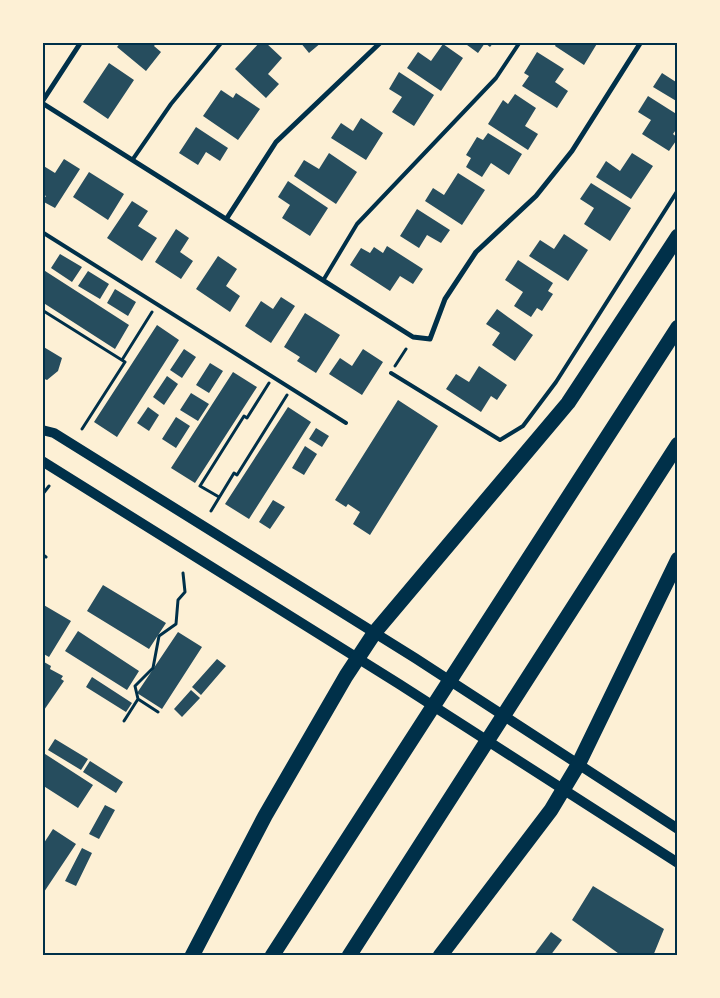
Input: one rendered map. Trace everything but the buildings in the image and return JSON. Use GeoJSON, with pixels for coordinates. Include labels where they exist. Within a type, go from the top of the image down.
{"type":"FeatureCollection","features":[{"type":"Feature","properties":{"kind":"highway"},"geometry":{"type":"LineString","coordinates":[[192,956],[265,816],[375,632],[568,403],[678,236]]}},
{"type":"Feature","properties":{"kind":"highway"},"geometry":{"type":"LineString","coordinates":[[272,956],[678,327]]}},
{"type":"Feature","properties":{"kind":"highway"},"geometry":{"type":"LineString","coordinates":[[349,956],[678,444]]}},
{"type":"Feature","properties":{"kind":"highway"},"geometry":{"type":"LineString","coordinates":[[440,956],[551,810],[578,765],[678,559]]}},
{"type":"Feature","properties":{"kind":"main road"},"geometry":{"type":"LineString","coordinates":[[42,430],[54,433],[375,632],[678,829]]}},
{"type":"Feature","properties":{"kind":"main road"},"geometry":{"type":"LineString","coordinates":[[42,461],[358,658],[678,863]]}},
{"type":"Feature","properties":{"kind":"street"},"geometry":{"type":"LineString","coordinates":[[80,42],[42,103],[324,279],[413,337],[430,339],[445,299],[476,252],[536,196],[572,151],[641,42]]}},
{"type":"Feature","properties":{"kind":"street"},"geometry":{"type":"LineString","coordinates":[[227,218],[276,142],[381,42]]}},
{"type":"Feature","properties":{"kind":"lane"},"geometry":{"type":"LineString","coordinates":[[133,159],[171,104],[222,42]]}},
{"type":"Feature","properties":{"kind":"lane"},"geometry":{"type":"LineString","coordinates":[[324,279],[357,224],[496,78],[520,42]]}},
{"type":"Feature","properties":{"kind":"lane"},"geometry":{"type":"LineString","coordinates":[[391,373],[500,440],[523,426],[556,382],[678,190]]}},
{"type":"Feature","properties":{"kind":"lane"},"geometry":{"type":"LineString","coordinates":[[42,232],[346,424]]}},
{"type":"Feature","properties":{"kind":"path"},"geometry":{"type":"LineString","coordinates":[[122,360],[157,304]]}},
{"type":"Feature","properties":{"kind":"path"},"geometry":{"type":"LineString","coordinates":[[42,310],[125,362],[82,429]]}},
{"type":"Feature","properties":{"kind":"path"},"geometry":{"type":"LineString","coordinates":[[391,373],[406,349]]}},
{"type":"Feature","properties":{"kind":"path"},"geometry":{"type":"LineString","coordinates":[[219,498],[200,486],[244,416],[246,418],[272,377]]}},
{"type":"Feature","properties":{"kind":"path"},"geometry":{"type":"LineString","coordinates":[[211,511],[234,473],[237,475],[291,389]]}},
{"type":"Feature","properties":{"kind":"path"},"geometry":{"type":"LineString","coordinates":[[42,495],[49,486]]}},
{"type":"Feature","properties":{"kind":"path"},"geometry":{"type":"LineString","coordinates":[[158,712],[138,699],[135,686],[153,668],[159,636],[176,624],[178,600],[184,592],[183,573]]}},
{"type":"Feature","properties":{"kind":"path"},"geometry":{"type":"LineString","coordinates":[[124,721],[138,699]]}}]}
